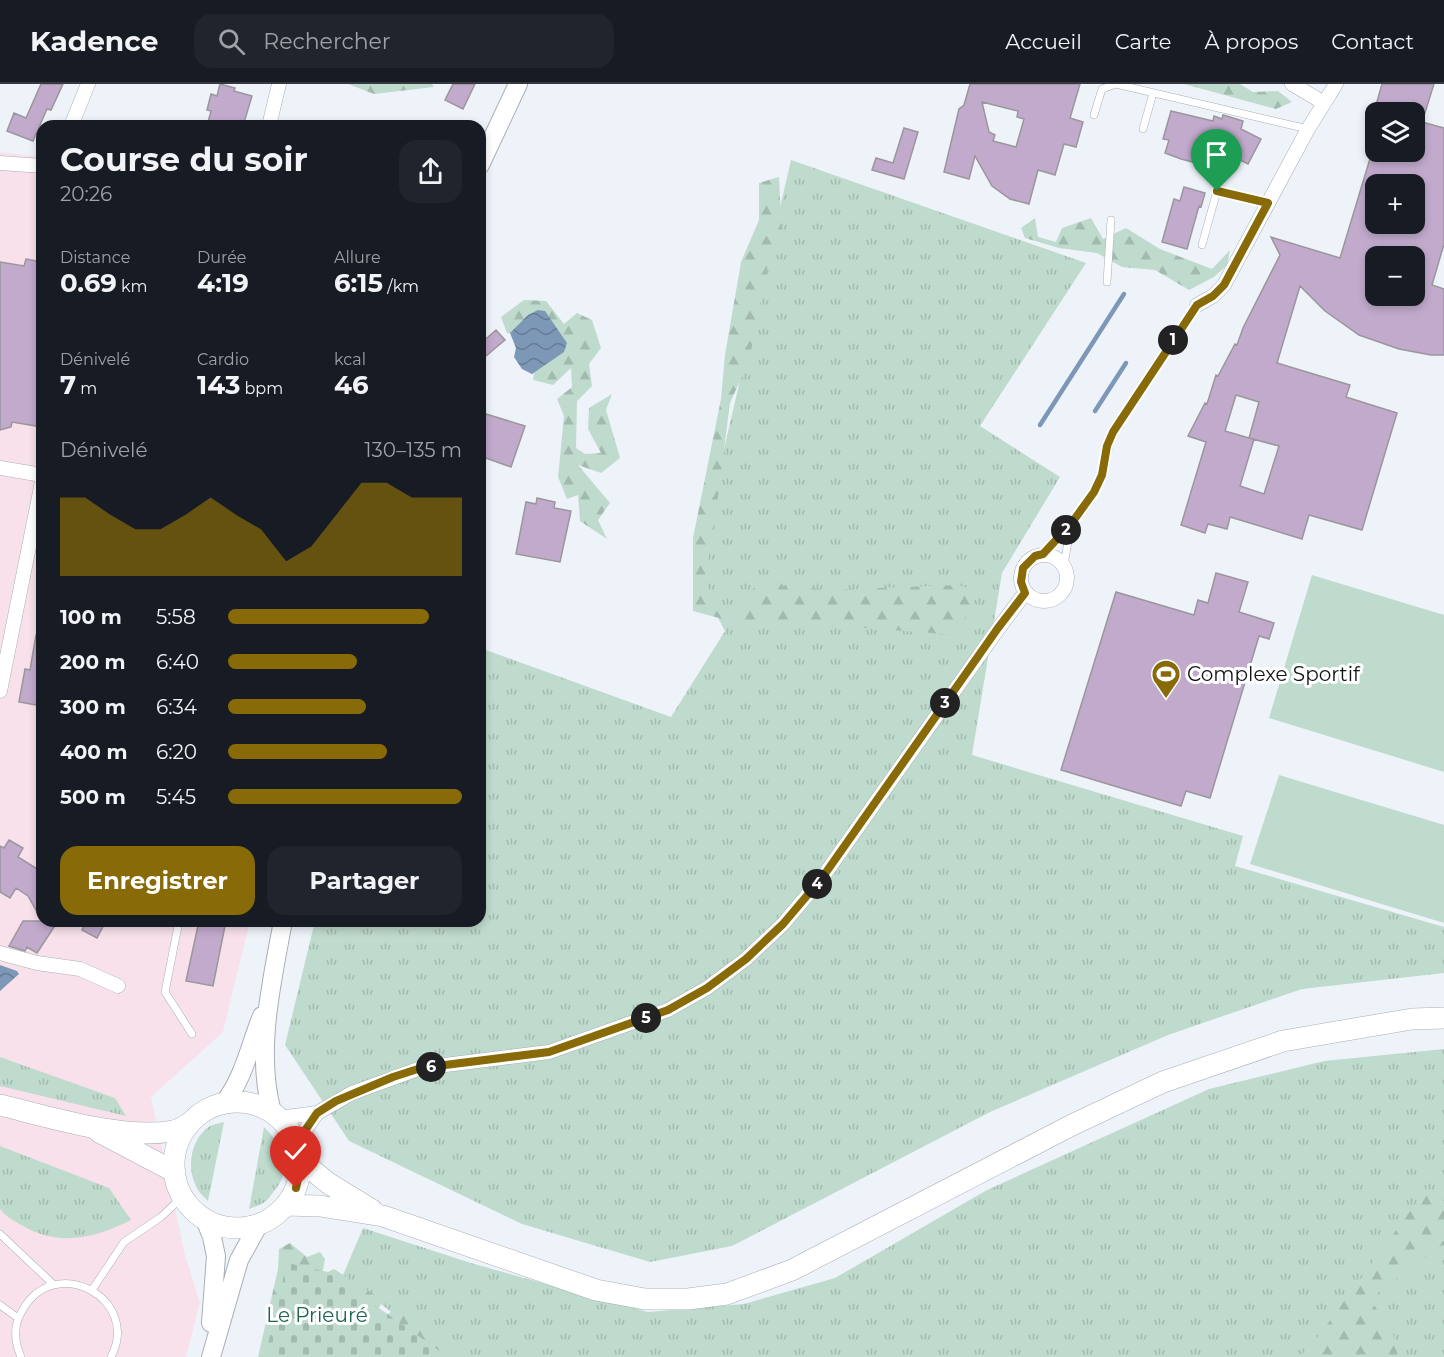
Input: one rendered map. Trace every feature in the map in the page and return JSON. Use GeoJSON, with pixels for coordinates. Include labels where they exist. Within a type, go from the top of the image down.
{"type":"FeatureCollection","features":[{"type":"Feature","properties":{"kind":"main road"},"geometry":{"type":"LineString","coordinates":[[486,152],[518,84]]}},
{"type":"Feature","properties":{"kind":"main road"},"geometry":{"type":"LineString","coordinates":[[282,927],[269,1000],[267,1095],[275,1115],[291,1132],[299,1154],[328,1183],[383,1216]]}},
{"type":"Feature","properties":{"kind":"main road"},"geometry":{"type":"LineString","coordinates":[[224,1103],[231,1094],[249,1056],[269,1000]]}},
{"type":"Feature","properties":{"kind":"main road"},"geometry":{"type":"LineString","coordinates":[[286,1204],[320,1206],[383,1216],[597,1290],[645,1299],[688,1299],[727,1294],[792,1270],[1072,1125],[1163,1082],[1283,1041],[1412,1019],[1444,1018]]}},
{"type":"Feature","properties":{"kind":"main road"},"geometry":{"type":"LineString","coordinates":[[0,1105],[88,1127],[149,1133],[176,1131],[205,1111],[224,1103],[248,1103],[275,1115]]}},
{"type":"Feature","properties":{"kind":"main road"},"geometry":{"type":"LineString","coordinates":[[190,1123],[176,1151],[175,1172],[183,1196],[189,1205],[206,1219],[226,1227],[248,1227],[274,1216],[286,1204],[296,1188],[299,1154]]}},
{"type":"Feature","properties":{"kind":"main road"},"geometry":{"type":"LineString","coordinates":[[88,1127],[175,1172]]}},
{"type":"Feature","properties":{"kind":"main road"},"geometry":{"type":"LineString","coordinates":[[206,1219],[213,1237],[216,1256],[209,1357]]}},
{"type":"Feature","properties":{"kind":"main road"},"geometry":{"type":"LineString","coordinates":[[209,1357],[239,1260],[259,1224]]}},
{"type":"Feature","properties":{"kind":"street"},"geometry":{"type":"LineString","coordinates":[[73,120],[88,84]]}},
{"type":"Feature","properties":{"kind":"street"},"geometry":{"type":"LineString","coordinates":[[270,120],[279,84]]}},
{"type":"Feature","properties":{"kind":"street"},"geometry":{"type":"LineString","coordinates":[[1292,84],[1324,103]]}},
{"type":"Feature","properties":{"kind":"street"},"geometry":{"type":"LineString","coordinates":[[1197,305],[1213,296],[1224,285],[1308,129],[1335,84]]}},
{"type":"Feature","properties":{"kind":"street"},"geometry":{"type":"LineString","coordinates":[[0,163],[36,166]]}},
{"type":"Feature","properties":{"kind":"street"},"geometry":{"type":"LineString","coordinates":[[0,468],[36,474]]}},
{"type":"Feature","properties":{"kind":"street"},"geometry":{"type":"LineString","coordinates":[[0,691],[36,512]]}},
{"type":"Feature","properties":{"kind":"street"},"geometry":{"type":"LineString","coordinates":[[1051,555],[1064,565],[1068,579],[1066,586],[1056,598],[1040,601],[1025,593],[1021,582],[1023,568],[1035,556],[1051,555]]}},
{"type":"Feature","properties":{"kind":"street"},"geometry":{"type":"LineString","coordinates":[[299,1154],[306,1129],[317,1113],[352,1093],[421,1068],[549,1052],[668,1010],[707,988],[746,959],[783,924],[822,878],[1025,593]]}},
{"type":"Feature","properties":{"kind":"street"},"geometry":{"type":"LineString","coordinates":[[0,953],[37,963],[80,969],[118,986]]}},
{"type":"Feature","properties":{"kind":"street"},"geometry":{"type":"LineString","coordinates":[[275,1115],[317,1113]]}},
{"type":"Feature","properties":{"kind":"lane"},"geometry":{"type":"LineString","coordinates":[[1094,116],[1102,89],[1116,84],[1308,129]]}},
{"type":"Feature","properties":{"kind":"lane"},"geometry":{"type":"LineString","coordinates":[[1143,129],[1153,93]]}},
{"type":"Feature","properties":{"kind":"lane"},"geometry":{"type":"LineString","coordinates":[[1202,245],[1217,191],[1268,203]]}},
{"type":"Feature","properties":{"kind":"lane"},"geometry":{"type":"LineString","coordinates":[[1107,282],[1111,219]]}},
{"type":"Feature","properties":{"kind":"lane"},"geometry":{"type":"LineString","coordinates":[[1043,554],[1071,524],[1102,475],[1107,446],[1113,432],[1197,305]]}},
{"type":"Feature","properties":{"kind":"lane"},"geometry":{"type":"LineString","coordinates":[[1064,565],[1071,524]]}},
{"type":"Feature","properties":{"kind":"lane"},"geometry":{"type":"LineString","coordinates":[[178,927],[165,992],[192,1034]]}},
{"type":"Feature","properties":{"kind":"lane"},"geometry":{"type":"LineString","coordinates":[[92,1290],[124,1242],[161,1217],[183,1196]]}},
{"type":"Feature","properties":{"kind":"lane"},"geometry":{"type":"LineString","coordinates":[[0,1234],[53,1284]]}},
{"type":"Feature","properties":{"kind":"lane"},"geometry":{"type":"LineString","coordinates":[[21,1357],[17,1349],[15,1333],[18,1318],[26,1303],[38,1291],[53,1284],[73,1283],[92,1290],[105,1301],[114,1316],[118,1333],[115,1350],[111,1357]]}},
{"type":"Feature","properties":{"kind":"lane"},"geometry":{"type":"LineString","coordinates":[[0,1305],[18,1318]]}},
{"type":"Feature","properties":{"kind":"shaded area"},"geometry":{"type":"Polygon","coordinates":[[[0,152],[36,156],[36,927],[249,927],[223,1032],[151,1097],[185,1255],[200,1303],[186,1357],[0,1357],[0,152]]]}},
{"type":"Feature","properties":{"kind":"green space"},"geometry":{"type":"Polygon","coordinates":[[[348,84],[432,84],[434,87],[374,94],[348,84]]]}},
{"type":"Feature","properties":{"kind":"green space"},"geometry":{"type":"Polygon","coordinates":[[[1184,84],[1240,84],[1253,92],[1278,91],[1292,102],[1276,109],[1184,84]]]}},
{"type":"Feature","properties":{"kind":"green space"},"geometry":{"type":"Polygon","coordinates":[[[791,160],[1086,263],[980,426],[1060,477],[1002,573],[972,755],[1243,836],[1235,866],[1444,927],[1444,973],[1302,989],[1168,1035],[990,1112],[732,1246],[650,1262],[522,1224],[349,1141],[285,1045],[314,927],[486,927],[486,650],[671,717],[725,631],[695,574],[791,160]]]}},
{"type":"Feature","properties":{"kind":"green space"},"geometry":{"type":"Polygon","coordinates":[[[779,177],[782,239],[768,264],[749,361],[730,403],[713,535],[705,576],[714,604],[737,608],[758,583],[829,590],[957,585],[978,591],[957,635],[853,627],[741,624],[693,611],[693,538],[721,399],[725,355],[741,262],[759,220],[759,183],[779,177]]]}},
{"type":"Feature","properties":{"kind":"green space"},"geometry":{"type":"Polygon","coordinates":[[[1035,218],[1038,237],[1056,242],[1062,228],[1091,218],[1103,239],[1126,228],[1160,249],[1212,269],[1230,250],[1227,265],[1214,277],[1189,290],[1155,270],[1122,267],[1097,253],[1059,248],[1025,238],[1021,228],[1035,218]]]}},
{"type":"Feature","properties":{"kind":"green space"},"geometry":{"type":"Polygon","coordinates":[[[524,300],[546,301],[564,324],[577,313],[592,320],[601,348],[589,364],[592,386],[577,401],[576,448],[585,454],[601,453],[588,429],[589,408],[612,394],[606,410],[620,458],[601,473],[578,465],[610,503],[598,520],[607,539],[580,521],[578,495],[567,499],[558,477],[564,416],[557,399],[572,387],[571,368],[553,385],[533,380],[536,360],[523,334],[507,333],[501,317],[524,300]]]}},
{"type":"Feature","properties":{"kind":"green space"},"geometry":{"type":"Polygon","coordinates":[[[1312,575],[1444,615],[1444,772],[1269,718],[1312,575]]]}},
{"type":"Feature","properties":{"kind":"green space"},"geometry":{"type":"Polygon","coordinates":[[[1279,775],[1444,825],[1444,923],[1250,864],[1279,775]]]}},
{"type":"Feature","properties":{"kind":"green space"},"geometry":{"type":"Polygon","coordinates":[[[1444,1049],[1444,1357],[450,1357],[343,1275],[363,1228],[474,1264],[648,1312],[744,1304],[835,1278],[987,1190],[1209,1089],[1324,1061],[1444,1049]]]}},
{"type":"Feature","properties":{"kind":"green space"},"geometry":{"type":"Polygon","coordinates":[[[0,1057],[115,1098],[126,1116],[0,1086],[0,1057]]]}},
{"type":"Feature","properties":{"kind":"green space"},"geometry":{"type":"Polygon","coordinates":[[[224,1122],[208,1201],[198,1190],[193,1178],[192,1153],[198,1138],[204,1131],[210,1126],[224,1122]]]}},
{"type":"Feature","properties":{"kind":"green space"},"geometry":{"type":"Polygon","coordinates":[[[264,1127],[280,1149],[284,1165],[283,1173],[280,1182],[267,1200],[249,1209],[264,1127]]]}},
{"type":"Feature","properties":{"kind":"green space"},"geometry":{"type":"Polygon","coordinates":[[[0,1146],[109,1188],[131,1220],[104,1231],[77,1238],[36,1233],[16,1222],[0,1209],[0,1146]]]}},
{"type":"Feature","properties":{"kind":"green space"},"geometry":{"type":"Polygon","coordinates":[[[1427,1188],[1444,1201],[1444,1246],[1442,1245],[1370,1299],[1393,1333],[1398,1357],[1299,1357],[1312,1345],[1427,1188]]]}},
{"type":"Feature","properties":{"kind":"green space","name":"Le Prieuré"},"geometry":{"type":"Polygon","coordinates":[[[290,1243],[307,1257],[320,1252],[325,1259],[322,1275],[334,1269],[383,1300],[375,1316],[277,1357],[258,1357],[278,1269],[279,1249],[290,1243]]]}},
{"type":"Feature","properties":{"kind":"green space","name":"Le Prieuré"},"geometry":{"type":"Polygon","coordinates":[[[287,1263],[328,1272],[448,1357],[265,1357],[287,1263]]]}},
{"type":"Feature","properties":{"kind":"green space"},"geometry":{"type":"Polygon","coordinates":[[[394,1308],[457,1357],[433,1357],[381,1322],[394,1308]]]}},
{"type":"Feature","properties":{"kind":"water"},"geometry":{"type":"Polygon","coordinates":[[[538,310],[545,311],[567,343],[564,352],[532,374],[522,369],[514,357],[516,348],[510,333],[528,315],[538,310]]]}},
{"type":"Feature","properties":{"kind":"water"},"geometry":{"type":"Polygon","coordinates":[[[0,965],[17,971],[19,974],[0,991],[0,965]]]}},
{"type":"Feature","properties":{"kind":"building"},"geometry":{"type":"Polygon","coordinates":[[[41,84],[63,84],[51,110],[47,109],[42,120],[36,120],[36,134],[33,141],[7,131],[14,113],[26,118],[41,84]]]}},
{"type":"Feature","properties":{"kind":"building"},"geometry":{"type":"Polygon","coordinates":[[[220,84],[252,96],[245,120],[209,120],[211,111],[207,110],[211,94],[217,96],[220,84]]]}},
{"type":"Feature","properties":{"kind":"building"},"geometry":{"type":"Polygon","coordinates":[[[453,84],[475,84],[463,109],[445,100],[453,84]]]}},
{"type":"Feature","properties":{"kind":"building"},"geometry":{"type":"Polygon","coordinates":[[[970,84],[1080,84],[1070,118],[1083,122],[1076,147],[1064,144],[1055,175],[1038,170],[1029,204],[1010,199],[992,186],[975,156],[969,179],[944,172],[959,109],[964,105],[970,84]],[[982,102],[989,132],[995,135],[993,141],[1016,147],[1024,119],[1017,117],[1018,111],[982,102]]]}},
{"type":"Feature","properties":{"kind":"building"},"geometry":{"type":"Polygon","coordinates":[[[1382,84],[1434,84],[1425,112],[1425,102],[1377,102],[1382,84]]]}},
{"type":"Feature","properties":{"kind":"building"},"geometry":{"type":"Polygon","coordinates":[[[1171,111],[1213,121],[1214,116],[1222,119],[1223,115],[1243,121],[1241,129],[1261,139],[1248,164],[1228,154],[1227,157],[1212,153],[1208,166],[1181,159],[1165,153],[1169,140],[1163,139],[1171,111]]]}},
{"type":"Feature","properties":{"kind":"building"},"geometry":{"type":"Polygon","coordinates":[[[1425,123],[1444,128],[1444,244],[1432,285],[1444,289],[1444,355],[1399,349],[1359,335],[1325,311],[1300,286],[1277,363],[1350,385],[1346,397],[1397,413],[1362,530],[1309,515],[1302,539],[1230,517],[1227,529],[1208,524],[1205,533],[1181,525],[1206,442],[1188,436],[1205,403],[1207,404],[1216,375],[1218,376],[1235,344],[1237,345],[1243,328],[1280,255],[1271,237],[1340,258],[1365,175],[1365,234],[1425,234],[1425,174],[1365,174],[1369,162],[1425,162],[1425,123]],[[1236,395],[1225,431],[1249,438],[1259,402],[1236,395]],[[1254,439],[1240,486],[1264,494],[1279,446],[1254,439]]]}},
{"type":"Feature","properties":{"kind":"building"},"geometry":{"type":"Polygon","coordinates":[[[904,128],[918,132],[904,179],[872,170],[876,158],[893,163],[904,128]]]}},
{"type":"Feature","properties":{"kind":"building"},"geometry":{"type":"Polygon","coordinates":[[[1184,187],[1205,193],[1187,249],[1162,242],[1174,199],[1180,201],[1184,187]]]}},
{"type":"Feature","properties":{"kind":"building"},"geometry":{"type":"Polygon","coordinates":[[[26,259],[36,261],[36,426],[12,422],[11,427],[0,430],[0,262],[24,266],[26,259]]]}},
{"type":"Feature","properties":{"kind":"building"},"geometry":{"type":"Polygon","coordinates":[[[496,330],[505,340],[486,356],[486,339],[496,330]]]}},
{"type":"Feature","properties":{"kind":"building"},"geometry":{"type":"Polygon","coordinates":[[[486,414],[525,426],[511,467],[486,458],[486,414]]]}},
{"type":"Feature","properties":{"kind":"building"},"geometry":{"type":"Polygon","coordinates":[[[537,498],[555,502],[554,508],[571,511],[560,562],[516,554],[526,502],[536,504],[537,498]]]}},
{"type":"Feature","properties":{"kind":"building","name":"Complexe Sportif"},"geometry":{"type":"Polygon","coordinates":[[[1216,573],[1248,582],[1239,612],[1274,623],[1269,639],[1259,636],[1210,798],[1186,791],[1181,806],[1061,770],[1116,592],[1194,615],[1198,600],[1208,603],[1216,573]]]}},
{"type":"Feature","properties":{"kind":"building"},"geometry":{"type":"Polygon","coordinates":[[[36,635],[36,705],[19,702],[25,669],[30,670],[36,635]]]}},
{"type":"Feature","properties":{"kind":"building"},"geometry":{"type":"Polygon","coordinates":[[[9,840],[23,848],[18,857],[36,868],[36,910],[28,896],[16,888],[10,898],[0,892],[0,846],[4,848],[9,840]]]}},
{"type":"Feature","properties":{"kind":"building"},"geometry":{"type":"Polygon","coordinates":[[[23,921],[36,921],[36,927],[54,927],[37,953],[27,947],[25,951],[9,946],[23,921]]]}},
{"type":"Feature","properties":{"kind":"building"},"geometry":{"type":"Polygon","coordinates":[[[84,927],[103,927],[97,938],[82,930],[84,927]]]}},
{"type":"Feature","properties":{"kind":"building"},"geometry":{"type":"Polygon","coordinates":[[[198,927],[225,927],[213,986],[186,981],[198,927]]]}},
{"type":"Feature","properties":{"kind":"waterway"},"geometry":{"type":"LineString","coordinates":[[1040,425],[1124,294]]}},
{"type":"Feature","properties":{"kind":"waterway"},"geometry":{"type":"LineString","coordinates":[[1095,411],[1126,363]]}},
{"type":"Feature","properties":{"kind":"place","name":"Complexe Sportif"},"geometry":{"type":"Point","coordinates":[1166,700]}},
{"type":"Feature","properties":{"kind":"route"},"geometry":{"type":"LineString","coordinates":[[296,1188],[300,1169],[297,1148],[317,1113],[336,1101],[421,1068],[549,1052],[668,1010],[707,988],[746,959],[783,924],[822,878],[1025,593],[1021,582],[1023,568],[1035,556],[1043,554],[1071,524],[1094,492],[1102,475],[1107,446],[1113,432],[1197,305],[1213,296],[1224,285],[1268,203],[1217,191]]}}]}
